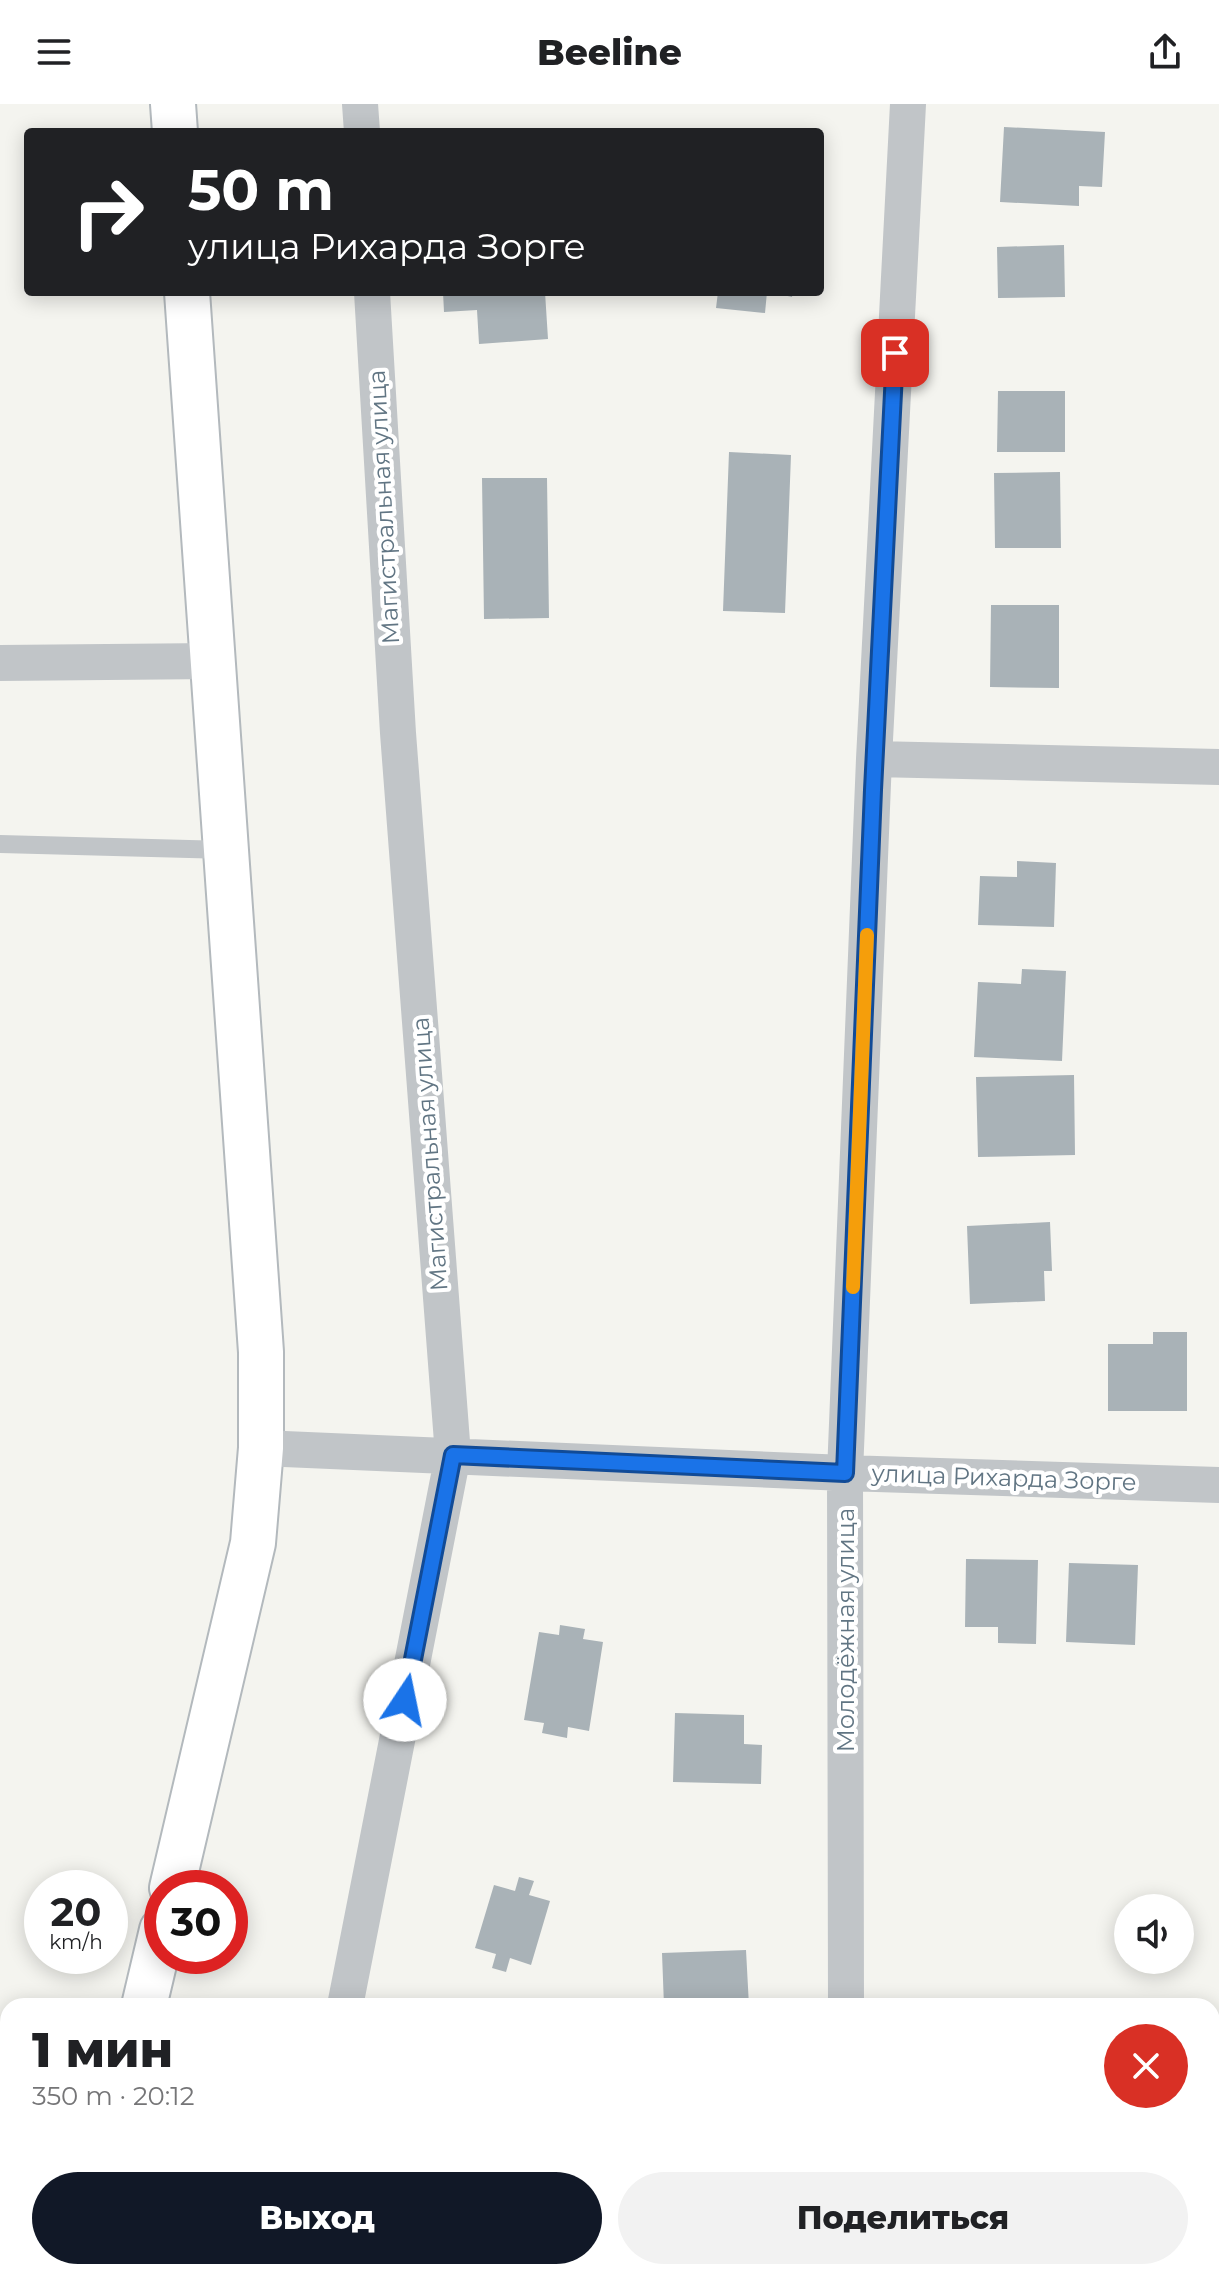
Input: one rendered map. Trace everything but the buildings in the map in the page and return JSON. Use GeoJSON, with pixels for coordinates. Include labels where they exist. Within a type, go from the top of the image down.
{"type":"FeatureCollection","features":[{"type":"Feature","properties":{"kind":"main road"},"geometry":{"type":"LineString","coordinates":[[173,104],[175,128]]}},
{"type":"Feature","properties":{"kind":"main road"},"geometry":{"type":"LineString","coordinates":[[176,1870],[253,1543],[261,1448],[261,1352],[187,296]]}},
{"type":"Feature","properties":{"kind":"main road"},"geometry":{"type":"LineString","coordinates":[[146,1998],[152,1974]]}},
{"type":"Feature","properties":{"kind":"street"},"geometry":{"type":"LineString","coordinates":[[360,104],[362,128]]}},
{"type":"Feature","properties":{"kind":"street","name":"Молодёжная улица"},"geometry":{"type":"LineString","coordinates":[[846,1998],[845,1473],[874,759],[908,104]]}},
{"type":"Feature","properties":{"kind":"street","name":"Магистральная улица"},"geometry":{"type":"LineString","coordinates":[[347,1998],[453,1455],[398,733],[372,296]]}},
{"type":"Feature","properties":{"kind":"street"},"geometry":{"type":"LineString","coordinates":[[0,663],[214,661]]}},
{"type":"Feature","properties":{"kind":"street"},"geometry":{"type":"LineString","coordinates":[[874,759],[1219,767]]}},
{"type":"Feature","properties":{"kind":"street","name":"улица Рихарда Зорге"},"geometry":{"type":"LineString","coordinates":[[261,1448],[845,1473],[1219,1485]]}},
{"type":"Feature","properties":{"kind":"lane"},"geometry":{"type":"LineString","coordinates":[[0,844],[227,850]]}},
{"type":"Feature","properties":{"kind":"slow traffic"},"geometry":{"type":"LineString","coordinates":[[853,1287],[867,935]]}},
{"type":"Feature","properties":{"kind":"route"},"geometry":{"type":"LineString","coordinates":[[405,1700],[453,1455],[845,1473],[873,790],[895,353]]}}]}
